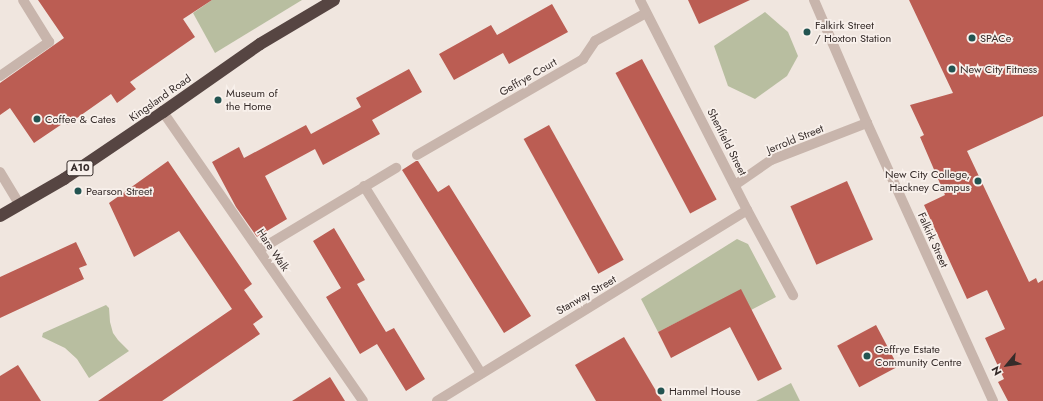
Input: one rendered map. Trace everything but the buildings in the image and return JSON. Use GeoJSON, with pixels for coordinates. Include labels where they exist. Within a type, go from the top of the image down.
{"type":"FeatureCollection","features":[{"type":"Feature","properties":{"kind":"highway","name":"Kingsland Road"},"geometry":{"type":"LineString","coordinates":[[0,216],[103,153],[260,44],[334,0]]}},
{"type":"Feature","properties":{"kind":"street"},"geometry":{"type":"LineString","coordinates":[[0,76],[49,42],[23,0]]}},
{"type":"Feature","properties":{"kind":"street","name":"Shenfield Street"},"geometry":{"type":"LineString","coordinates":[[640,0],[747,210],[793,295]]}},
{"type":"Feature","properties":{"kind":"street","name":"Falkirk Street"},"geometry":{"type":"LineString","coordinates":[[814,0],[867,123],[993,401]]}},
{"type":"Feature","properties":{"kind":"street","name":"Geffrye Court"},"geometry":{"type":"LineString","coordinates":[[417,156],[583,59],[595,41],[646,13]]}},
{"type":"Feature","properties":{"kind":"street","name":"Hare Walk"},"geometry":{"type":"LineString","coordinates":[[163,112],[363,401]]}},
{"type":"Feature","properties":{"kind":"street","name":"Jerrold Street"},"geometry":{"type":"LineString","coordinates":[[735,185],[771,160],[867,123]]}},
{"type":"Feature","properties":{"kind":"street"},"geometry":{"type":"LineString","coordinates":[[259,250],[396,168]]}},
{"type":"Feature","properties":{"kind":"street"},"geometry":{"type":"LineString","coordinates":[[0,172],[20,205]]}},
{"type":"Feature","properties":{"kind":"street"},"geometry":{"type":"LineString","coordinates":[[364,186],[481,373]]}},
{"type":"Feature","properties":{"kind":"street","name":"Stanway Street"},"geometry":{"type":"LineString","coordinates":[[437,401],[747,210]]}},
{"type":"Feature","properties":{"kind":"green space"},"geometry":{"type":"Polygon","coordinates":[[[212,0],[302,0],[215,53],[193,13],[212,0]]]}},
{"type":"Feature","properties":{"kind":"green space"},"geometry":{"type":"Polygon","coordinates":[[[765,12],[788,32],[798,56],[787,76],[755,99],[728,86],[714,46],[765,12]]]}},
{"type":"Feature","properties":{"kind":"green space"},"geometry":{"type":"Polygon","coordinates":[[[737,239],[748,244],[776,297],[751,310],[741,290],[658,332],[641,299],[737,239]]]}},
{"type":"Feature","properties":{"kind":"green space"},"geometry":{"type":"Polygon","coordinates":[[[106,305],[109,308],[110,322],[113,333],[129,351],[89,378],[77,359],[65,348],[42,337],[43,333],[106,305]]]}},
{"type":"Feature","properties":{"kind":"green space"},"geometry":{"type":"Polygon","coordinates":[[[791,383],[800,401],[756,401],[791,383]]]}},
{"type":"Feature","properties":{"kind":"place","name":"Falkirk Street / Hoxton Station"},"geometry":{"type":"Point","coordinates":[807,32]}},
{"type":"Feature","properties":{"kind":"place","name":"SPACe"},"geometry":{"type":"Point","coordinates":[972,38]}},
{"type":"Feature","properties":{"kind":"place","name":"New City Fitness"},"geometry":{"type":"Point","coordinates":[952,69]}},
{"type":"Feature","properties":{"kind":"place","name":"Museum of the Home"},"geometry":{"type":"Point","coordinates":[218,100]}},
{"type":"Feature","properties":{"kind":"place","name":"Coffee & Cates"},"geometry":{"type":"Point","coordinates":[37,119]}},
{"type":"Feature","properties":{"kind":"place","name":"New City College, Hackney Campus"},"geometry":{"type":"Point","coordinates":[978,181]}},
{"type":"Feature","properties":{"kind":"place","name":"Pearson Street"},"geometry":{"type":"Point","coordinates":[78,191]}},
{"type":"Feature","properties":{"kind":"place","name":"Geffrye Estate Community Centre"},"geometry":{"type":"Point","coordinates":[867,356]}},
{"type":"Feature","properties":{"kind":"place","name":"Hammel House"},"geometry":{"type":"Point","coordinates":[661,391]}}]}
